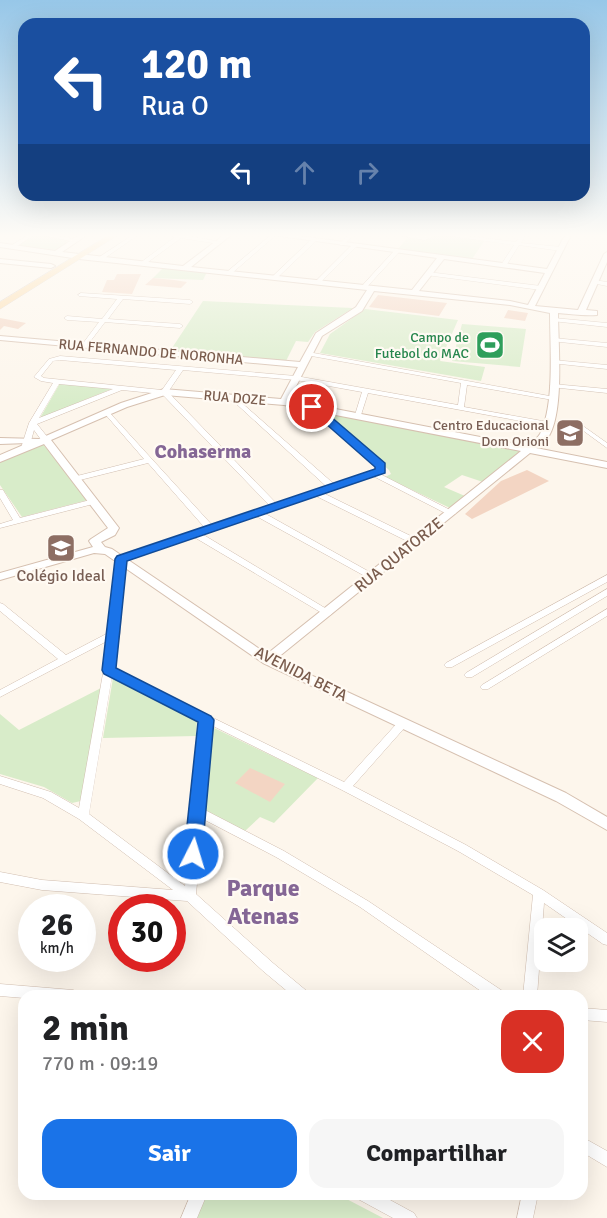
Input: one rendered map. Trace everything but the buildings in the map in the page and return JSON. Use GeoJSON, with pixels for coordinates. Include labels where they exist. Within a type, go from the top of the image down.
{"type":"FeatureCollection","features":[{"type":"Feature","properties":{"kind":"main road"},"geometry":{"type":"LineString","coordinates":[[0,306],[22,292]]}},
{"type":"Feature","properties":{"kind":"street"},"geometry":{"type":"LineString","coordinates":[[284,402],[319,335],[358,309],[366,292]]}},
{"type":"Feature","properties":{"kind":"street"},"geometry":{"type":"LineString","coordinates":[[414,292],[531,307],[554,316],[607,325]]}},
{"type":"Feature","properties":{"kind":"street"},"geometry":{"type":"LineString","coordinates":[[531,307],[539,292]]}},
{"type":"Feature","properties":{"kind":"street"},"geometry":{"type":"LineString","coordinates":[[581,312],[590,292]]}},
{"type":"Feature","properties":{"kind":"street"},"geometry":{"type":"LineString","coordinates":[[81,296],[190,302]]}},
{"type":"Feature","properties":{"kind":"street"},"geometry":{"type":"LineString","coordinates":[[84,346],[121,298]]}},
{"type":"Feature","properties":{"kind":"street"},"geometry":{"type":"LineString","coordinates":[[554,316],[581,312],[598,313]]}},
{"type":"Feature","properties":{"kind":"street"},"geometry":{"type":"LineString","coordinates":[[0,459],[26,444],[45,439],[107,412],[164,392],[181,368],[296,378],[548,424],[553,398],[554,316]]}},
{"type":"Feature","properties":{"kind":"street"},"geometry":{"type":"LineString","coordinates":[[67,318],[180,326]]}},
{"type":"Feature","properties":{"kind":"street","name":"RUA FERNANDO DE NORONHA"},"geometry":{"type":"LineString","coordinates":[[0,338],[302,365]]}},
{"type":"Feature","properties":{"kind":"street"},"geometry":{"type":"LineString","coordinates":[[553,340],[607,345]]}},
{"type":"Feature","properties":{"kind":"street"},"geometry":{"type":"LineString","coordinates":[[308,354],[553,398]]}},
{"type":"Feature","properties":{"kind":"street","name":"RUA DOZE"},"geometry":{"type":"LineString","coordinates":[[181,368],[57,358],[51,360],[37,377],[57,382],[284,402],[607,465]]}},
{"type":"Feature","properties":{"kind":"street"},"geometry":{"type":"LineString","coordinates":[[553,362],[607,368]]}},
{"type":"Feature","properties":{"kind":"street"},"geometry":{"type":"LineString","coordinates":[[26,444],[33,423],[57,382]]}},
{"type":"Feature","properties":{"kind":"street"},"geometry":{"type":"LineString","coordinates":[[461,407],[464,382]]}},
{"type":"Feature","properties":{"kind":"street"},"geometry":{"type":"LineString","coordinates":[[553,386],[607,391]]}},
{"type":"Feature","properties":{"kind":"street"},"geometry":{"type":"LineString","coordinates":[[33,423],[121,388]]}},
{"type":"Feature","properties":{"kind":"street"},"geometry":{"type":"LineString","coordinates":[[358,415],[366,390]]}},
{"type":"Feature","properties":{"kind":"street"},"geometry":{"type":"LineString","coordinates":[[164,392],[276,507]]}},
{"type":"Feature","properties":{"kind":"street"},"geometry":{"type":"LineString","coordinates":[[234,398],[333,488]]}},
{"type":"Feature","properties":{"kind":"street"},"geometry":{"type":"LineString","coordinates":[[82,816],[115,633],[121,559],[381,471],[381,466],[312,407]]}},
{"type":"Feature","properties":{"kind":"street"},"geometry":{"type":"LineString","coordinates":[[107,412],[211,529]]}},
{"type":"Feature","properties":{"kind":"street"},"geometry":{"type":"LineString","coordinates":[[0,576],[100,549],[95,540],[114,530],[33,423]]}},
{"type":"Feature","properties":{"kind":"street","name":"RUA QUATORZE"},"geometry":{"type":"LineString","coordinates":[[267,660],[531,449],[543,438],[548,424]]}},
{"type":"Feature","properties":{"kind":"street"},"geometry":{"type":"LineString","coordinates":[[582,428],[607,446]]}},
{"type":"Feature","properties":{"kind":"street"},"geometry":{"type":"LineString","coordinates":[[0,441],[26,444]]}},
{"type":"Feature","properties":{"kind":"street"},"geometry":{"type":"LineString","coordinates":[[76,478],[150,460]]}},
{"type":"Feature","properties":{"kind":"street"},"geometry":{"type":"LineString","coordinates":[[374,474],[452,513]]}},
{"type":"Feature","properties":{"kind":"street"},"geometry":{"type":"LineString","coordinates":[[0,492],[18,521]]}},
{"type":"Feature","properties":{"kind":"street"},"geometry":{"type":"LineString","coordinates":[[317,493],[416,542]]}},
{"type":"Feature","properties":{"kind":"street"},"geometry":{"type":"LineString","coordinates":[[0,526],[94,501]]}},
{"type":"Feature","properties":{"kind":"street"},"geometry":{"type":"LineString","coordinates":[[257,513],[372,577]]}},
{"type":"Feature","properties":{"kind":"street"},"geometry":{"type":"LineString","coordinates":[[195,534],[327,613]]}},
{"type":"Feature","properties":{"kind":"street","name":"AVENIDA BETA"},"geometry":{"type":"LineString","coordinates":[[100,549],[121,559],[267,660],[561,797],[607,824]]}},
{"type":"Feature","properties":{"kind":"street"},"geometry":{"type":"LineString","coordinates":[[449,665],[607,578]]}},
{"type":"Feature","properties":{"kind":"street"},"geometry":{"type":"LineString","coordinates":[[469,675],[607,592]]}},
{"type":"Feature","properties":{"kind":"street"},"geometry":{"type":"LineString","coordinates":[[0,606],[64,659]]}},
{"type":"Feature","properties":{"kind":"street"},"geometry":{"type":"LineString","coordinates":[[485,687],[607,612]]}},
{"type":"Feature","properties":{"kind":"street"},"geometry":{"type":"LineString","coordinates":[[0,694],[115,633]]}},
{"type":"Feature","properties":{"kind":"street"},"geometry":{"type":"LineString","coordinates":[[109,670],[206,720],[346,787],[462,848],[539,893],[607,940]]}},
{"type":"Feature","properties":{"kind":"street"},"geometry":{"type":"LineString","coordinates":[[190,896],[206,720]]}},
{"type":"Feature","properties":{"kind":"street"},"geometry":{"type":"LineString","coordinates":[[346,787],[403,723]]}},
{"type":"Feature","properties":{"kind":"street"},"geometry":{"type":"LineString","coordinates":[[0,780],[47,795],[82,816],[190,896],[296,990]]}},
{"type":"Feature","properties":{"kind":"street"},"geometry":{"type":"LineString","coordinates":[[197,812],[280,854],[364,904],[491,990]]}},
{"type":"Feature","properties":{"kind":"street"},"geometry":{"type":"LineString","coordinates":[[0,877],[42,885],[190,896]]}},
{"type":"Feature","properties":{"kind":"street"},"geometry":{"type":"LineString","coordinates":[[531,990],[539,893]]}},
{"type":"Feature","properties":{"kind":"street"},"geometry":{"type":"LineString","coordinates":[[0,990],[18,991]]}},
{"type":"Feature","properties":{"kind":"street"},"geometry":{"type":"LineString","coordinates":[[588,1014],[607,1016]]}},
{"type":"Feature","properties":{"kind":"street"},"geometry":{"type":"LineString","coordinates":[[588,1148],[607,1160]]}},
{"type":"Feature","properties":{"kind":"street"},"geometry":{"type":"LineString","coordinates":[[189,1218],[196,1200]]}},
{"type":"Feature","properties":{"kind":"street"},"geometry":{"type":"LineString","coordinates":[[374,1200],[409,1218]]}},
{"type":"Feature","properties":{"kind":"street"},"geometry":{"type":"LineString","coordinates":[[525,1218],[529,1200]]}},
{"type":"Feature","properties":{"kind":"green space"},"geometry":{"type":"Polygon","coordinates":[[[203,301],[353,308],[315,332],[308,342],[296,341],[286,361],[170,351],[203,301]]]}},
{"type":"Feature","properties":{"kind":"green space"},"geometry":{"type":"Polygon","coordinates":[[[365,309],[458,320],[440,361],[485,367],[481,381],[320,353],[330,334],[365,309]]]}},
{"type":"Feature","properties":{"kind":"green space","name":"Campo de Futebol do MAC"},"geometry":{"type":"Polygon","coordinates":[[[462,324],[526,329],[520,367],[452,361],[462,324]]]}},
{"type":"Feature","properties":{"kind":"green space"},"geometry":{"type":"Polygon","coordinates":[[[60,383],[114,388],[40,418],[60,383]]]}},
{"type":"Feature","properties":{"kind":"green space"},"geometry":{"type":"Polygon","coordinates":[[[321,411],[526,450],[483,482],[462,475],[444,487],[465,496],[450,508],[385,477],[391,474],[389,470],[321,411]]]}},
{"type":"Feature","properties":{"kind":"green space"},"geometry":{"type":"Polygon","coordinates":[[[42,443],[88,500],[22,517],[0,485],[0,461],[42,443]]]}},
{"type":"Feature","properties":{"kind":"green space"},"geometry":{"type":"Polygon","coordinates":[[[113,678],[197,720],[196,736],[103,738],[113,678]]]}},
{"type":"Feature","properties":{"kind":"green space"},"geometry":{"type":"Polygon","coordinates":[[[103,687],[81,801],[72,803],[44,787],[0,774],[0,714],[19,730],[103,687]]]}},
{"type":"Feature","properties":{"kind":"green space"},"geometry":{"type":"Polygon","coordinates":[[[210,726],[318,778],[274,823],[260,817],[245,831],[203,809],[210,726]]]}},
{"type":"Feature","properties":{"kind":"green space"},"geometry":{"type":"Polygon","coordinates":[[[204,1200],[348,1200],[383,1218],[196,1218],[204,1200]]]}},
{"type":"Feature","properties":{"kind":"place","name":"Campo de Futebol do MAC"},"geometry":{"type":"Point","coordinates":[490,345]}},
{"type":"Feature","properties":{"kind":"place","name":"Centro Educacional Dom Orioni"},"geometry":{"type":"Point","coordinates":[570,433]}},
{"type":"Feature","properties":{"kind":"place","name":"Colégio Ideal"},"geometry":{"type":"Point","coordinates":[61,548]}},
{"type":"Feature","properties":{"kind":"district","name":"Cohaserma"},"geometry":{"type":"Point","coordinates":[203,451]}},
{"type":"Feature","properties":{"kind":"district","name":"Parque Atenas"},"geometry":{"type":"Point","coordinates":[263,902]}},
{"type":"Feature","properties":{"kind":"route"},"geometry":{"type":"LineString","coordinates":[[193,854],[206,720],[109,670],[115,633],[121,559],[381,471],[381,466],[312,407]]}}]}
